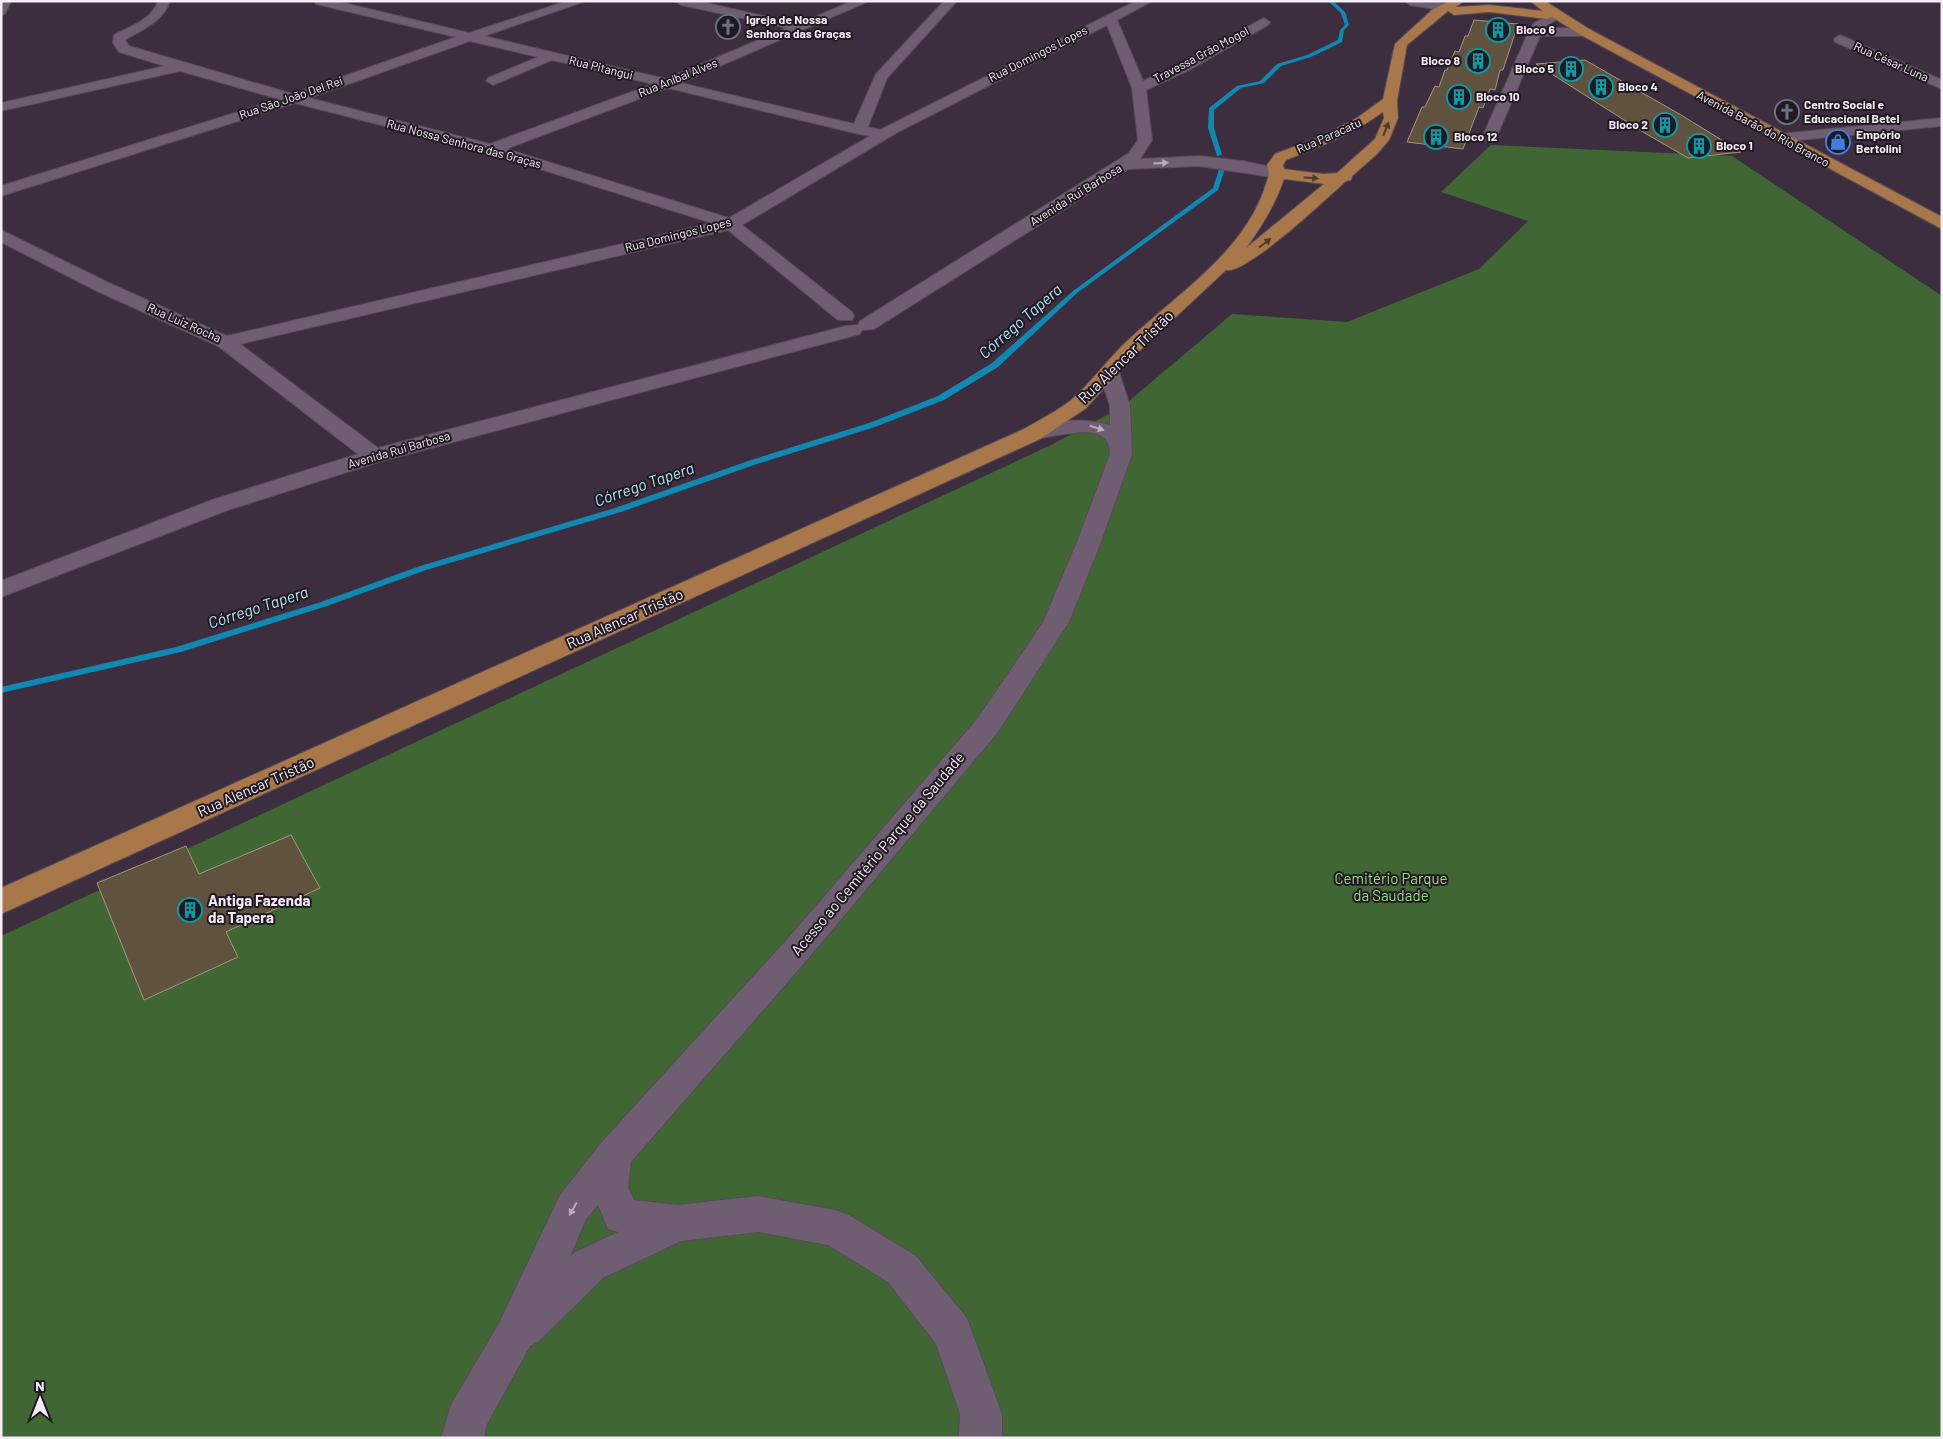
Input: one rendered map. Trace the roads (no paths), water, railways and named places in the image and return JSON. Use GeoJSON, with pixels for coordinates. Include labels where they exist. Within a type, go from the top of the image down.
{"type":"FeatureCollection","features":[{"type":"Feature","properties":{"kind":"main road","name":"Rua Paracatu"},"geometry":{"type":"LineString","coordinates":[[1345,177],[1382,140],[1391,118],[1390,101],[1400,44],[1413,30],[1430,18],[1453,6],[1481,1]]}},
{"type":"Feature","properties":{"kind":"main road","name":"Avenida Barão do Rio Branco"},"geometry":{"type":"LineString","coordinates":[[1521,1],[1585,32]]}},
{"type":"Feature","properties":{"kind":"main road","name":"Avenida Barão do Rio Branco"},"geometry":{"type":"LineString","coordinates":[[1536,1],[1585,32],[1778,138],[1942,224]]}},
{"type":"Feature","properties":{"kind":"main road"},"geometry":{"type":"LineString","coordinates":[[1453,6],[1494,8],[1550,16]]}},
{"type":"Feature","properties":{"kind":"main road","name":"Rua Paracatu"},"geometry":{"type":"LineString","coordinates":[[1279,165],[1362,121],[1390,101]]}},
{"type":"Feature","properties":{"kind":"main road"},"geometry":{"type":"LineString","coordinates":[[1327,139],[1355,143],[1372,151]]}},
{"type":"Feature","properties":{"kind":"main road"},"geometry":{"type":"LineString","coordinates":[[1279,165],[1323,179],[1345,177]]}},
{"type":"Feature","properties":{"kind":"main road","name":"Rua Alencar Tristão"},"geometry":{"type":"LineString","coordinates":[[1,902],[1032,434],[1082,401],[1129,350],[1209,278],[1241,242],[1274,188],[1279,165]]}},
{"type":"Feature","properties":{"kind":"main road","name":"Rua Alencar Tristão"},"geometry":{"type":"LineString","coordinates":[[1209,278],[1265,243],[1345,177]]}},
{"type":"Feature","properties":{"kind":"street"},"geometry":{"type":"LineString","coordinates":[[1,11],[5,1]]}},
{"type":"Feature","properties":{"kind":"street","name":"Rua Nossa Senhora das Graças"},"geometry":{"type":"LineString","coordinates":[[164,1],[163,7],[153,18],[119,38],[119,43],[124,49],[294,99],[491,149],[731,224],[852,322]]}},
{"type":"Feature","properties":{"kind":"street","name":"Rua Pitangui"},"geometry":{"type":"LineString","coordinates":[[320,1],[882,136]]}},
{"type":"Feature","properties":{"kind":"street","name":"Rua São João Del Rei"},"geometry":{"type":"LineString","coordinates":[[1,192],[294,99],[468,37],[580,1]]}},
{"type":"Feature","properties":{"kind":"street"},"geometry":{"type":"LineString","coordinates":[[681,1],[798,27]]}},
{"type":"Feature","properties":{"kind":"street","name":"Rua Aníbal Alves"},"geometry":{"type":"LineString","coordinates":[[491,149],[667,84],[863,1]]}},
{"type":"Feature","properties":{"kind":"street"},"geometry":{"type":"LineString","coordinates":[[859,130],[881,77],[951,1]]}},
{"type":"Feature","properties":{"kind":"street","name":"Rua Domingos Lopes"},"geometry":{"type":"LineString","coordinates":[[226,342],[731,224],[882,136],[1082,32],[1114,26],[1146,1]]}},
{"type":"Feature","properties":{"kind":"street"},"geometry":{"type":"LineString","coordinates":[[1410,1],[1453,6]]}},
{"type":"Feature","properties":{"kind":"street"},"geometry":{"type":"LineString","coordinates":[[1489,138],[1534,33],[1538,26],[1550,16]]}},
{"type":"Feature","properties":{"kind":"street","name":"Travessa Grão Mogol"},"geometry":{"type":"LineString","coordinates":[[1139,88],[1186,66],[1264,22]]}},
{"type":"Feature","properties":{"kind":"street"},"geometry":{"type":"LineString","coordinates":[[1114,26],[1139,88],[1145,140],[1198,161]]}},
{"type":"Feature","properties":{"kind":"street"},"geometry":{"type":"LineString","coordinates":[[1534,33],[1550,31],[1585,32]]}},
{"type":"Feature","properties":{"kind":"street","name":"Rua César Luna"},"geometry":{"type":"LineString","coordinates":[[1840,38],[1942,85]]}},
{"type":"Feature","properties":{"kind":"street"},"geometry":{"type":"LineString","coordinates":[[493,81],[551,56]]}},
{"type":"Feature","properties":{"kind":"street"},"geometry":{"type":"LineString","coordinates":[[1,107],[181,67]]}},
{"type":"Feature","properties":{"kind":"street"},"geometry":{"type":"LineString","coordinates":[[1778,138],[1942,122]]}},
{"type":"Feature","properties":{"kind":"street","name":"Avenida Rui Barbosa"},"geometry":{"type":"LineString","coordinates":[[1,590],[220,505],[374,456],[806,341],[852,322],[894,310],[1124,165],[1135,156],[1145,140]]}},
{"type":"Feature","properties":{"kind":"street"},"geometry":{"type":"LineString","coordinates":[[1124,165],[1198,161],[1243,166],[1279,165]]}},
{"type":"Feature","properties":{"kind":"street","name":"Rua Luiz Rocha"},"geometry":{"type":"LineString","coordinates":[[1,235],[103,287],[226,342],[374,456]]}},
{"type":"Feature","properties":{"kind":"street","name":"Acesso ao Cemitério Parque da Saudade"},"geometry":{"type":"LineString","coordinates":[[462,1438],[466,1420],[513,1337],[573,1207],[613,1156],[801,945],[988,725],[1056,622],[1121,454],[1120,406],[1109,372]]}},
{"type":"Feature","properties":{"kind":"street"},"geometry":{"type":"LineString","coordinates":[[1032,434],[1076,425],[1094,426],[1114,434],[1121,446]]}},
{"type":"Feature","properties":{"kind":"street","name":"Acesso ao Cemitério Parque da Saudade"},"geometry":{"type":"LineString","coordinates":[[613,1156],[609,1187],[622,1216],[678,1223],[758,1214],[835,1228],[902,1269],[952,1332],[980,1414],[980,1438]]}},
{"type":"Feature","properties":{"kind":"street","name":"Acesso ao Cemitério Parque da Saudade"},"geometry":{"type":"LineString","coordinates":[[513,1337],[589,1265],[678,1223]]}},
{"type":"Feature","properties":{"kind":"waterway","name":"Córrego Tapera"},"geometry":{"type":"LineString","coordinates":[[1219,155],[1211,128],[1211,109],[1239,87],[1262,82],[1279,65],[1309,56],[1340,41],[1342,30],[1347,25],[1343,13],[1330,1]]}},
{"type":"Feature","properties":{"kind":"waterway","name":"Córrego Tapera"},"geometry":{"type":"LineString","coordinates":[[1,690],[178,650],[324,604],[423,568],[618,510],[751,463],[872,425],[941,398],[995,365],[1075,292],[1216,189],[1222,169]]}},
{"type":"Feature","properties":{"kind":"place","name":"Igreja de Nossa Senhora das Graças"},"geometry":{"type":"Point","coordinates":[728,27]}},
{"type":"Feature","properties":{"kind":"place","name":"Bloco 6"},"geometry":{"type":"Point","coordinates":[1498,30]}},
{"type":"Feature","properties":{"kind":"place","name":"Bloco 8"},"geometry":{"type":"Point","coordinates":[1478,61]}},
{"type":"Feature","properties":{"kind":"place","name":"Bloco 5"},"geometry":{"type":"Point","coordinates":[1571,69]}},
{"type":"Feature","properties":{"kind":"place","name":"Bloco 4"},"geometry":{"type":"Point","coordinates":[1601,87]}},
{"type":"Feature","properties":{"kind":"place","name":"Bloco 10"},"geometry":{"type":"Point","coordinates":[1459,97]}},
{"type":"Feature","properties":{"kind":"place","name":"Centro Social e Educacional Betel"},"geometry":{"type":"Point","coordinates":[1787,112]}},
{"type":"Feature","properties":{"kind":"place","name":"Bloco 2"},"geometry":{"type":"Point","coordinates":[1665,125]}},
{"type":"Feature","properties":{"kind":"place","name":"Bloco 12"},"geometry":{"type":"Point","coordinates":[1436,137]}},
{"type":"Feature","properties":{"kind":"place","name":"Empório Bertolini"},"geometry":{"type":"Point","coordinates":[1838,142]}},
{"type":"Feature","properties":{"kind":"place","name":"Bloco 1"},"geometry":{"type":"Point","coordinates":[1699,146]}},
{"type":"Feature","properties":{"kind":"place","name":"Antiga Fazenda da Tapera"},"geometry":{"type":"Point","coordinates":[190,910]}},
{"type":"Feature","properties":{"kind":"park label","name":"Cemitério Parque da Saudade"},"geometry":{"type":"Point","coordinates":[1391,888]}}]}
